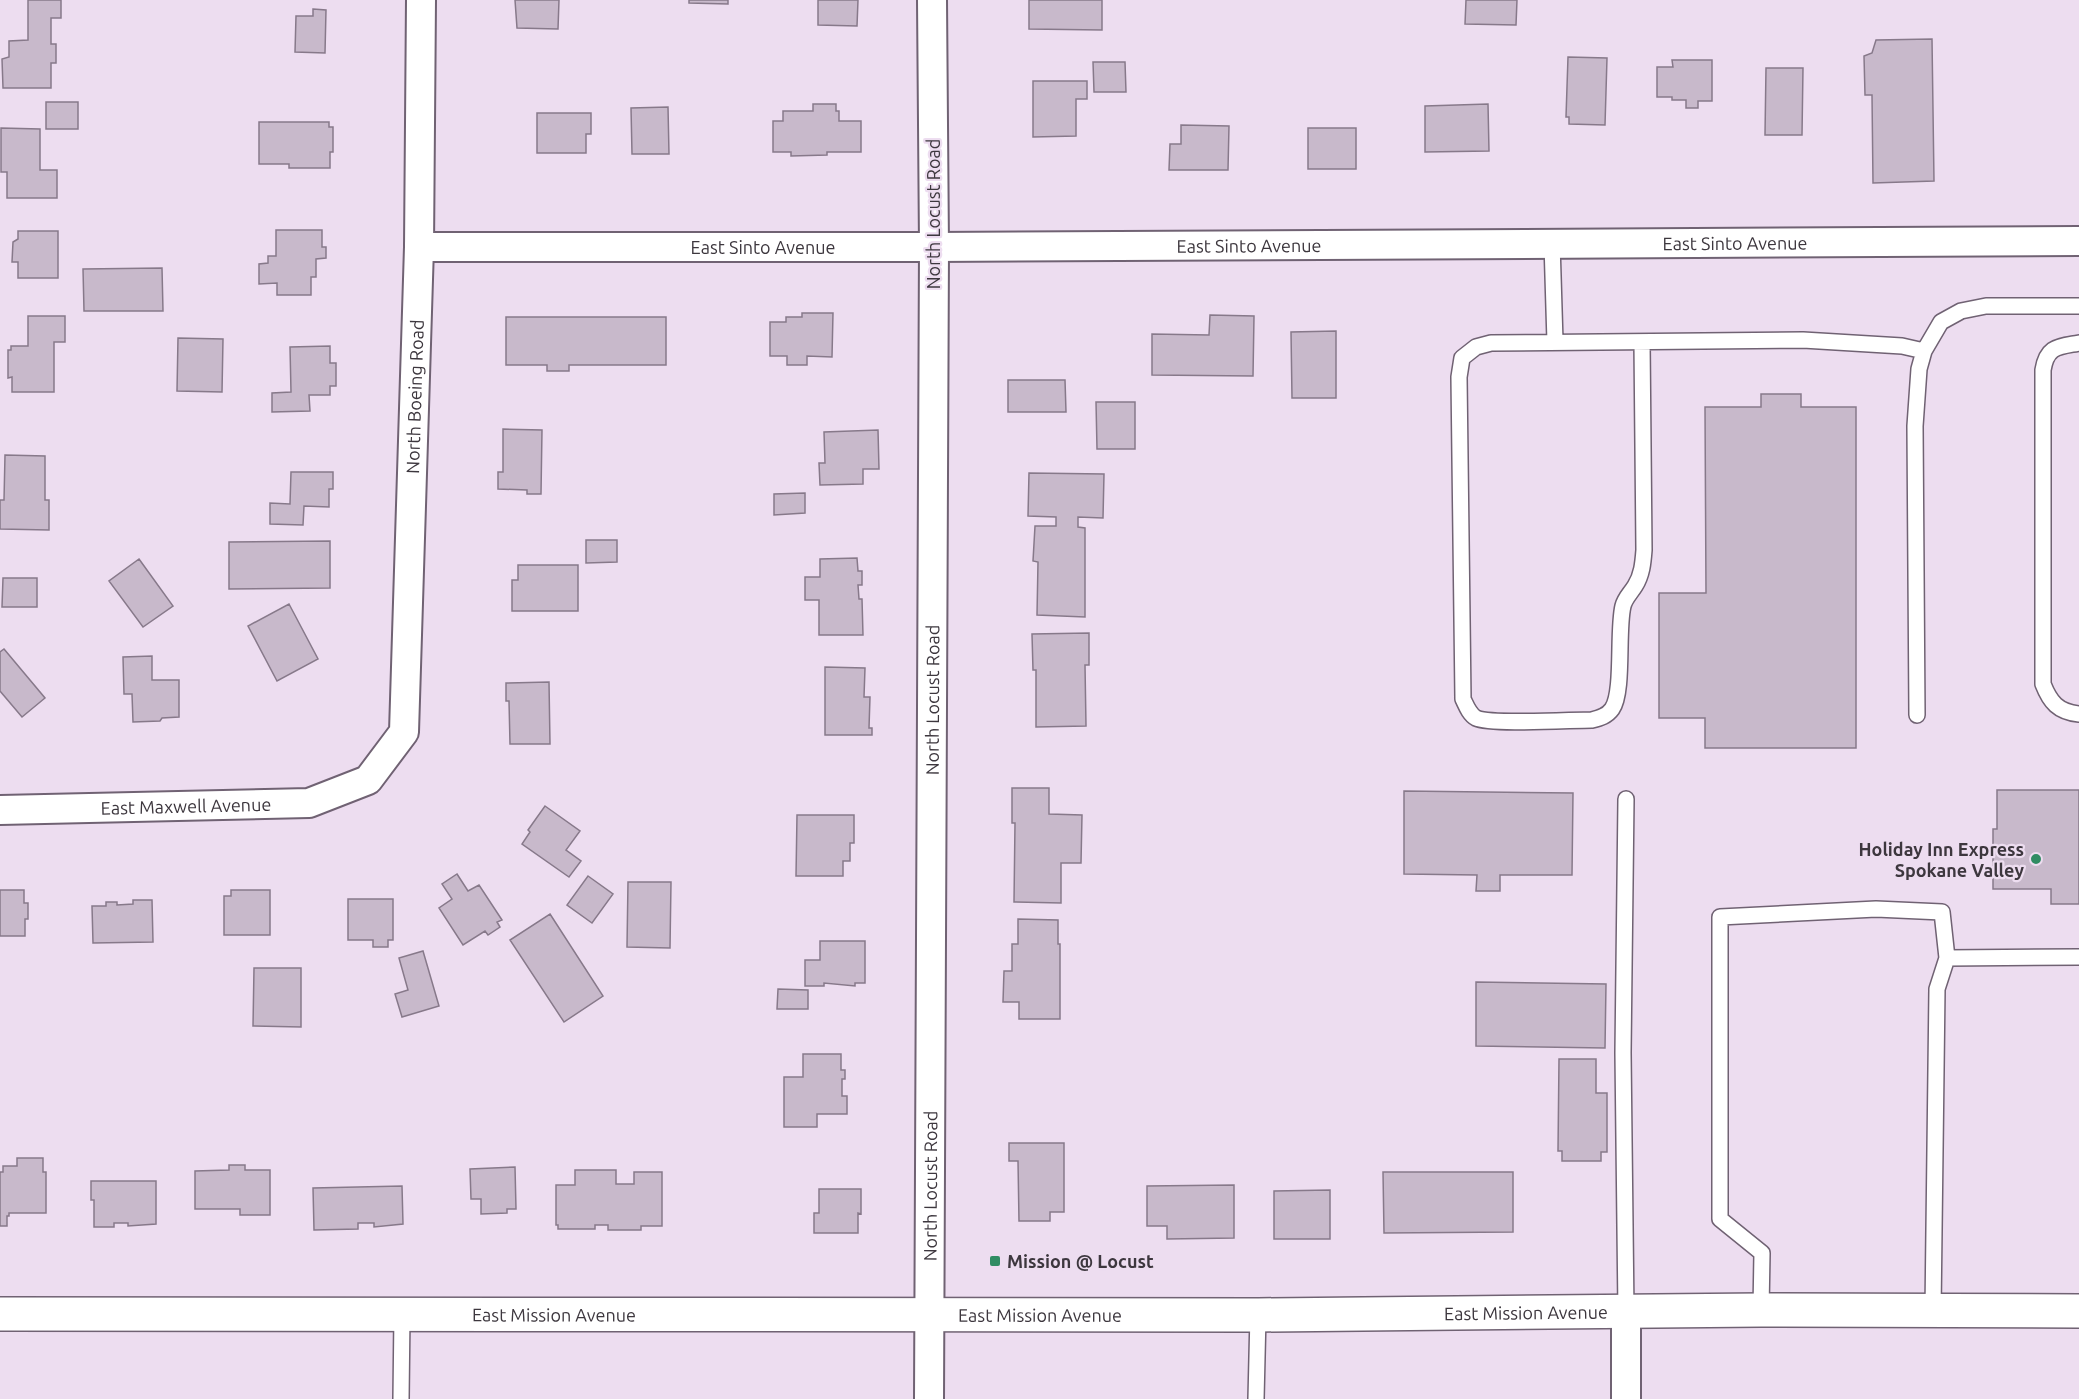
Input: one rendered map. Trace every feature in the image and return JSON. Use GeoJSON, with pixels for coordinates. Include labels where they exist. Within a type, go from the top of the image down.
{"type":"FeatureCollection","features":[{"type":"Feature","properties":{"kind":"street","name":"North Boeing Road"},"geometry":{"type":"LineString","coordinates":[[368,780],[404,732],[419,247],[421,0]]}},
{"type":"Feature","properties":{"kind":"street","name":"North Locust Road"},"geometry":{"type":"LineString","coordinates":[[929,1399],[934,247],[932,0]]}},
{"type":"Feature","properties":{"kind":"street","name":"East Sinto Avenue"},"geometry":{"type":"LineString","coordinates":[[419,247],[934,247],[2079,241]]}},
{"type":"Feature","properties":{"kind":"street","name":"East Maxwell Avenue"},"geometry":{"type":"LineString","coordinates":[[0,810],[309,803],[368,780]]}},
{"type":"Feature","properties":{"kind":"street","name":"East Mission Avenue"},"geometry":{"type":"LineString","coordinates":[[0,1314],[1258,1315],[1761,1310],[2079,1311]]}},
{"type":"Feature","properties":{"kind":"street"},"geometry":{"type":"LineString","coordinates":[[1626,1313],[1626,1399]]}},
{"type":"Feature","properties":{"kind":"lane"},"geometry":{"type":"LineString","coordinates":[[1552,243],[1555,342]]}},
{"type":"Feature","properties":{"kind":"lane"},"geometry":{"type":"LineString","coordinates":[[1917,714],[1916,426],[1918,369],[1924,351],[1941,322],[1961,311],[1986,306],[2079,306]]}},
{"type":"Feature","properties":{"kind":"lane"},"geometry":{"type":"LineString","coordinates":[[1642,342],[1644,550],[1642,572],[1635,586],[1624,599],[1621,616],[1619,678],[1613,707],[1604,717],[1592,720],[1499,721],[1476,718],[1468,710],[1463,699],[1459,378],[1462,358],[1476,347],[1491,343],[1555,342],[1803,340],[1902,346],[1924,351]]}},
{"type":"Feature","properties":{"kind":"lane"},"geometry":{"type":"LineString","coordinates":[[2079,343],[2054,348],[2045,357],[2043,370],[2043,684],[2049,700],[2060,708],[2079,714]]}},
{"type":"Feature","properties":{"kind":"lane"},"geometry":{"type":"LineString","coordinates":[[1626,799],[1623,1053],[1626,1313]]}},
{"type":"Feature","properties":{"kind":"lane"},"geometry":{"type":"LineString","coordinates":[[1761,1310],[1762,1253],[1720,1219],[1720,917],[1876,909],[1942,912],[1947,958],[1937,989],[1933,1311]]}},
{"type":"Feature","properties":{"kind":"lane"},"geometry":{"type":"LineString","coordinates":[[1947,958],[2079,957]]}},
{"type":"Feature","properties":{"kind":"lane"},"geometry":{"type":"LineString","coordinates":[[400,1399],[402,1314]]}},
{"type":"Feature","properties":{"kind":"lane"},"geometry":{"type":"LineString","coordinates":[[1256,1399],[1258,1315]]}},
{"type":"Feature","properties":{"kind":"building"},"geometry":{"type":"Polygon","coordinates":[[[28,0],[61,0],[61,18],[51,18],[51,44],[56,44],[56,63],[51,63],[51,88],[3,88],[2,59],[9,57],[9,41],[28,40],[28,0]]]}},
{"type":"Feature","properties":{"kind":"building"},"geometry":{"type":"Polygon","coordinates":[[[515,0],[559,0],[558,29],[517,28],[515,0]]]}},
{"type":"Feature","properties":{"kind":"building"},"geometry":{"type":"Polygon","coordinates":[[[689,0],[728,0],[728,4],[689,3],[689,0]]]}},
{"type":"Feature","properties":{"kind":"building"},"geometry":{"type":"Polygon","coordinates":[[[818,0],[858,0],[857,26],[818,25],[818,0]]]}},
{"type":"Feature","properties":{"kind":"building"},"geometry":{"type":"Polygon","coordinates":[[[1029,0],[1102,0],[1102,30],[1029,29],[1029,0]]]}},
{"type":"Feature","properties":{"kind":"building"},"geometry":{"type":"Polygon","coordinates":[[[1466,0],[1517,0],[1516,25],[1465,24],[1466,0]]]}},
{"type":"Feature","properties":{"kind":"building"},"geometry":{"type":"Polygon","coordinates":[[[313,9],[326,10],[325,53],[295,52],[296,16],[313,16],[313,9]]]}},
{"type":"Feature","properties":{"kind":"building"},"geometry":{"type":"Polygon","coordinates":[[[1932,39],[1934,181],[1873,183],[1872,95],[1865,95],[1864,56],[1872,53],[1876,40],[1932,39]]]}},
{"type":"Feature","properties":{"kind":"building"},"geometry":{"type":"Polygon","coordinates":[[[1568,57],[1607,58],[1605,125],[1569,124],[1569,117],[1566,117],[1568,57]]]}},
{"type":"Feature","properties":{"kind":"building"},"geometry":{"type":"Polygon","coordinates":[[[1672,60],[1712,60],[1712,101],[1698,101],[1698,108],[1686,108],[1686,100],[1657,97],[1657,67],[1673,67],[1672,60]]]}},
{"type":"Feature","properties":{"kind":"building"},"geometry":{"type":"Polygon","coordinates":[[[1093,62],[1125,62],[1126,92],[1094,92],[1093,62]]]}},
{"type":"Feature","properties":{"kind":"building"},"geometry":{"type":"Polygon","coordinates":[[[1766,68],[1803,68],[1802,135],[1765,135],[1766,68]]]}},
{"type":"Feature","properties":{"kind":"building"},"geometry":{"type":"Polygon","coordinates":[[[1033,81],[1087,81],[1087,99],[1076,99],[1076,136],[1033,137],[1033,81]]]}},
{"type":"Feature","properties":{"kind":"building"},"geometry":{"type":"Polygon","coordinates":[[[46,102],[78,102],[78,129],[46,129],[46,102]]]}},
{"type":"Feature","properties":{"kind":"building"},"geometry":{"type":"Polygon","coordinates":[[[813,104],[836,104],[839,121],[861,121],[861,152],[827,152],[827,155],[791,156],[791,152],[773,152],[773,121],[783,121],[783,111],[813,111],[813,104]]]}},
{"type":"Feature","properties":{"kind":"building"},"geometry":{"type":"Polygon","coordinates":[[[1488,104],[1489,151],[1425,152],[1425,106],[1488,104]]]}},
{"type":"Feature","properties":{"kind":"building"},"geometry":{"type":"Polygon","coordinates":[[[668,107],[669,154],[632,154],[631,108],[668,107]]]}},
{"type":"Feature","properties":{"kind":"building"},"geometry":{"type":"Polygon","coordinates":[[[537,113],[591,113],[591,134],[586,134],[586,153],[537,153],[537,113]]]}},
{"type":"Feature","properties":{"kind":"building"},"geometry":{"type":"Polygon","coordinates":[[[259,122],[329,122],[329,127],[333,127],[333,152],[330,152],[330,168],[289,168],[289,164],[259,164],[259,122]]]}},
{"type":"Feature","properties":{"kind":"building"},"geometry":{"type":"Polygon","coordinates":[[[1181,125],[1229,126],[1228,170],[1169,170],[1170,144],[1181,144],[1181,125]]]}},
{"type":"Feature","properties":{"kind":"building"},"geometry":{"type":"Polygon","coordinates":[[[1,128],[40,129],[40,170],[57,170],[57,198],[7,198],[7,172],[1,172],[1,128]]]}},
{"type":"Feature","properties":{"kind":"building"},"geometry":{"type":"Polygon","coordinates":[[[1308,128],[1356,128],[1356,169],[1308,169],[1308,128]]]}},
{"type":"Feature","properties":{"kind":"building"},"geometry":{"type":"Polygon","coordinates":[[[276,230],[322,230],[322,247],[326,247],[326,258],[316,259],[316,277],[311,277],[311,295],[277,295],[277,283],[259,284],[259,264],[268,263],[268,256],[276,256],[276,230]]]}},
{"type":"Feature","properties":{"kind":"building"},"geometry":{"type":"Polygon","coordinates":[[[18,231],[58,231],[58,278],[18,278],[18,262],[12,262],[13,242],[18,239],[18,231]]]}},
{"type":"Feature","properties":{"kind":"building"},"geometry":{"type":"Polygon","coordinates":[[[162,268],[163,311],[84,311],[83,269],[162,268]]]}},
{"type":"Feature","properties":{"kind":"building"},"geometry":{"type":"Polygon","coordinates":[[[802,313],[833,313],[832,357],[807,356],[807,365],[787,365],[787,356],[770,356],[770,322],[786,322],[786,317],[802,317],[802,313]]]}},
{"type":"Feature","properties":{"kind":"building"},"geometry":{"type":"Polygon","coordinates":[[[1210,315],[1254,316],[1253,376],[1152,375],[1152,334],[1209,335],[1210,315]]]}},
{"type":"Feature","properties":{"kind":"building"},"geometry":{"type":"Polygon","coordinates":[[[28,316],[65,316],[65,342],[54,342],[54,392],[12,392],[12,377],[8,378],[8,350],[11,350],[11,346],[28,346],[28,316]]]}},
{"type":"Feature","properties":{"kind":"building"},"geometry":{"type":"Polygon","coordinates":[[[506,317],[666,317],[666,365],[569,365],[569,371],[547,371],[547,365],[506,365],[506,317]]]}},
{"type":"Feature","properties":{"kind":"building"},"geometry":{"type":"Polygon","coordinates":[[[1336,331],[1336,398],[1292,398],[1291,332],[1336,331]]]}},
{"type":"Feature","properties":{"kind":"building"},"geometry":{"type":"Polygon","coordinates":[[[178,338],[223,339],[222,392],[177,391],[178,338]]]}},
{"type":"Feature","properties":{"kind":"building"},"geometry":{"type":"Polygon","coordinates":[[[330,346],[330,363],[336,363],[336,386],[330,386],[330,395],[309,395],[310,411],[272,412],[272,393],[291,392],[290,347],[330,346]]]}},
{"type":"Feature","properties":{"kind":"building"},"geometry":{"type":"Polygon","coordinates":[[[1008,380],[1065,380],[1066,412],[1008,412],[1008,380]]]}},
{"type":"Feature","properties":{"kind":"building"},"geometry":{"type":"Polygon","coordinates":[[[1761,394],[1801,394],[1801,407],[1856,407],[1856,748],[1705,748],[1705,718],[1659,718],[1659,593],[1706,593],[1705,407],[1761,407],[1761,394]]]}},
{"type":"Feature","properties":{"kind":"building"},"geometry":{"type":"Polygon","coordinates":[[[1096,402],[1135,402],[1135,449],[1097,449],[1096,402]]]}},
{"type":"Feature","properties":{"kind":"building"},"geometry":{"type":"Polygon","coordinates":[[[503,429],[542,430],[541,494],[527,494],[527,490],[498,489],[498,472],[503,472],[503,429]]]}},
{"type":"Feature","properties":{"kind":"building"},"geometry":{"type":"Polygon","coordinates":[[[878,430],[879,469],[863,469],[863,484],[820,485],[819,463],[825,463],[824,432],[878,430]]]}},
{"type":"Feature","properties":{"kind":"building"},"geometry":{"type":"Polygon","coordinates":[[[5,455],[45,456],[45,500],[49,500],[49,530],[0,529],[0,500],[4,500],[5,455]]]}},
{"type":"Feature","properties":{"kind":"building"},"geometry":{"type":"Polygon","coordinates":[[[291,472],[333,472],[333,489],[329,489],[329,507],[304,506],[303,525],[270,524],[270,503],[290,504],[291,472]]]}},
{"type":"Feature","properties":{"kind":"building"},"geometry":{"type":"Polygon","coordinates":[[[1029,473],[1104,474],[1103,518],[1078,517],[1078,527],[1085,528],[1085,617],[1037,615],[1038,562],[1033,561],[1035,526],[1056,526],[1056,517],[1028,516],[1029,473]]]}},
{"type":"Feature","properties":{"kind":"building"},"geometry":{"type":"Polygon","coordinates":[[[805,493],[805,513],[774,515],[774,494],[805,493]]]}},
{"type":"Feature","properties":{"kind":"building"},"geometry":{"type":"Polygon","coordinates":[[[586,540],[617,540],[617,562],[586,563],[586,540]]]}},
{"type":"Feature","properties":{"kind":"building"},"geometry":{"type":"Polygon","coordinates":[[[330,541],[330,588],[229,589],[229,542],[330,541]]]}},
{"type":"Feature","properties":{"kind":"building"},"geometry":{"type":"Polygon","coordinates":[[[857,558],[858,571],[862,571],[862,585],[858,585],[859,599],[862,599],[863,635],[819,635],[819,600],[805,600],[805,577],[820,577],[820,559],[857,558]]]}},
{"type":"Feature","properties":{"kind":"building"},"geometry":{"type":"Polygon","coordinates":[[[139,559],[173,606],[143,627],[109,581],[139,559]]]}},
{"type":"Feature","properties":{"kind":"building"},"geometry":{"type":"Polygon","coordinates":[[[518,565],[578,565],[578,611],[512,611],[512,580],[518,580],[518,565]]]}},
{"type":"Feature","properties":{"kind":"building"},"geometry":{"type":"Polygon","coordinates":[[[3,578],[37,578],[37,607],[2,607],[3,578]]]}},
{"type":"Feature","properties":{"kind":"building"},"geometry":{"type":"Polygon","coordinates":[[[289,604],[318,659],[277,681],[248,626],[289,604]]]}},
{"type":"Feature","properties":{"kind":"building"},"geometry":{"type":"Polygon","coordinates":[[[1089,633],[1089,665],[1085,665],[1086,726],[1036,727],[1036,670],[1033,670],[1032,634],[1089,633]]]}},
{"type":"Feature","properties":{"kind":"building"},"geometry":{"type":"Polygon","coordinates":[[[4,649],[45,698],[22,717],[0,691],[0,652],[4,649]]]}},
{"type":"Feature","properties":{"kind":"building"},"geometry":{"type":"Polygon","coordinates":[[[152,656],[152,680],[179,680],[179,717],[162,718],[160,721],[133,722],[132,694],[124,694],[123,657],[152,656]]]}},
{"type":"Feature","properties":{"kind":"building"},"geometry":{"type":"Polygon","coordinates":[[[825,667],[865,668],[864,697],[870,697],[869,728],[872,728],[872,735],[825,735],[825,667]]]}},
{"type":"Feature","properties":{"kind":"building"},"geometry":{"type":"Polygon","coordinates":[[[549,682],[550,744],[510,744],[509,701],[506,701],[506,683],[549,682]]]}},
{"type":"Feature","properties":{"kind":"building"},"geometry":{"type":"Polygon","coordinates":[[[1012,788],[1049,788],[1049,814],[1082,815],[1081,863],[1061,863],[1061,903],[1014,902],[1015,823],[1012,823],[1012,788]]]}},
{"type":"Feature","properties":{"kind":"building","name":"Holiday Inn Express Spokane Valley"},"geometry":{"type":"Polygon","coordinates":[[[1997,790],[2079,790],[2079,904],[2051,904],[2051,889],[1993,889],[1993,829],[1997,829],[1997,790]]]}},
{"type":"Feature","properties":{"kind":"building"},"geometry":{"type":"Polygon","coordinates":[[[1404,791],[1573,793],[1572,875],[1500,875],[1500,891],[1476,891],[1477,875],[1404,874],[1404,791]]]}},
{"type":"Feature","properties":{"kind":"building"},"geometry":{"type":"Polygon","coordinates":[[[545,806],[580,831],[566,850],[581,861],[569,877],[522,844],[530,832],[528,830],[545,806]]]}},
{"type":"Feature","properties":{"kind":"building"},"geometry":{"type":"Polygon","coordinates":[[[797,815],[854,815],[854,843],[850,843],[850,861],[843,861],[843,876],[796,876],[797,815]]]}},
{"type":"Feature","properties":{"kind":"building"},"geometry":{"type":"Polygon","coordinates":[[[457,874],[468,891],[479,885],[502,920],[497,922],[500,927],[488,935],[485,931],[463,945],[439,908],[452,899],[442,884],[457,874]]]}},
{"type":"Feature","properties":{"kind":"building"},"geometry":{"type":"Polygon","coordinates":[[[588,876],[613,894],[592,923],[567,905],[588,876]]]}},
{"type":"Feature","properties":{"kind":"building"},"geometry":{"type":"Polygon","coordinates":[[[628,882],[671,882],[670,948],[627,947],[628,882]]]}},
{"type":"Feature","properties":{"kind":"building"},"geometry":{"type":"Polygon","coordinates":[[[0,890],[24,890],[24,903],[28,903],[25,936],[0,936],[0,890]]]}},
{"type":"Feature","properties":{"kind":"building"},"geometry":{"type":"Polygon","coordinates":[[[231,890],[270,890],[270,935],[224,935],[224,896],[231,896],[231,890]]]}},
{"type":"Feature","properties":{"kind":"building"},"geometry":{"type":"Polygon","coordinates":[[[348,899],[393,899],[393,940],[388,940],[388,947],[373,947],[373,940],[348,940],[348,899]]]}},
{"type":"Feature","properties":{"kind":"building"},"geometry":{"type":"Polygon","coordinates":[[[133,900],[152,900],[153,942],[93,943],[92,906],[106,906],[106,902],[117,902],[117,905],[133,904],[133,900]]]}},
{"type":"Feature","properties":{"kind":"building"},"geometry":{"type":"Polygon","coordinates":[[[550,914],[603,996],[564,1022],[510,940],[550,914]]]}},
{"type":"Feature","properties":{"kind":"building"},"geometry":{"type":"Polygon","coordinates":[[[1018,919],[1058,920],[1060,1019],[1019,1019],[1019,1002],[1003,1002],[1004,971],[1012,971],[1012,944],[1018,944],[1018,919]]]}},
{"type":"Feature","properties":{"kind":"building"},"geometry":{"type":"Polygon","coordinates":[[[820,941],[865,941],[865,983],[855,983],[855,986],[824,983],[824,986],[805,986],[805,960],[820,960],[820,941]]]}},
{"type":"Feature","properties":{"kind":"building"},"geometry":{"type":"Polygon","coordinates":[[[423,951],[439,1006],[402,1017],[395,994],[408,990],[399,958],[423,951]]]}},
{"type":"Feature","properties":{"kind":"building"},"geometry":{"type":"Polygon","coordinates":[[[254,968],[301,968],[301,1027],[253,1026],[254,968]]]}},
{"type":"Feature","properties":{"kind":"building"},"geometry":{"type":"Polygon","coordinates":[[[1476,982],[1606,984],[1605,1048],[1476,1046],[1476,982]]]}},
{"type":"Feature","properties":{"kind":"building"},"geometry":{"type":"Polygon","coordinates":[[[778,989],[808,990],[808,1009],[777,1009],[778,989]]]}},
{"type":"Feature","properties":{"kind":"building"},"geometry":{"type":"Polygon","coordinates":[[[803,1054],[841,1054],[841,1070],[845,1070],[845,1079],[842,1079],[842,1096],[847,1096],[847,1114],[817,1114],[817,1127],[784,1127],[784,1077],[803,1077],[803,1054]]]}},
{"type":"Feature","properties":{"kind":"building"},"geometry":{"type":"Polygon","coordinates":[[[1559,1059],[1596,1059],[1596,1093],[1607,1093],[1607,1152],[1601,1152],[1601,1161],[1562,1161],[1562,1151],[1558,1151],[1559,1059]]]}},
{"type":"Feature","properties":{"kind":"building"},"geometry":{"type":"Polygon","coordinates":[[[1009,1143],[1064,1143],[1064,1212],[1050,1212],[1050,1221],[1019,1221],[1018,1161],[1009,1161],[1009,1143]]]}},
{"type":"Feature","properties":{"kind":"building"},"geometry":{"type":"Polygon","coordinates":[[[17,1158],[43,1158],[43,1172],[46,1172],[46,1213],[9,1213],[7,1226],[0,1226],[0,1172],[3,1172],[3,1166],[17,1166],[17,1158]]]}},
{"type":"Feature","properties":{"kind":"building"},"geometry":{"type":"Polygon","coordinates":[[[229,1165],[245,1165],[245,1170],[270,1170],[270,1215],[240,1215],[240,1209],[195,1209],[195,1171],[229,1170],[229,1165]]]}},
{"type":"Feature","properties":{"kind":"building"},"geometry":{"type":"Polygon","coordinates":[[[515,1167],[516,1209],[507,1209],[507,1213],[481,1214],[481,1199],[471,1199],[470,1169],[515,1167]]]}},
{"type":"Feature","properties":{"kind":"building"},"geometry":{"type":"Polygon","coordinates":[[[575,1170],[616,1170],[616,1184],[634,1184],[634,1172],[662,1172],[662,1226],[641,1226],[641,1230],[608,1230],[608,1225],[595,1225],[595,1229],[558,1229],[556,1225],[556,1185],[575,1185],[575,1170]]]}},
{"type":"Feature","properties":{"kind":"building"},"geometry":{"type":"Polygon","coordinates":[[[1383,1172],[1513,1172],[1513,1232],[1384,1233],[1383,1172]]]}},
{"type":"Feature","properties":{"kind":"building"},"geometry":{"type":"Polygon","coordinates":[[[91,1181],[156,1181],[156,1224],[128,1226],[128,1223],[114,1223],[114,1227],[94,1227],[91,1181]]]}},
{"type":"Feature","properties":{"kind":"building"},"geometry":{"type":"Polygon","coordinates":[[[1234,1185],[1234,1238],[1167,1239],[1167,1226],[1147,1226],[1147,1186],[1234,1185]]]}},
{"type":"Feature","properties":{"kind":"building"},"geometry":{"type":"Polygon","coordinates":[[[402,1186],[403,1224],[374,1227],[374,1223],[358,1223],[358,1229],[314,1230],[313,1188],[402,1186]]]}},
{"type":"Feature","properties":{"kind":"building"},"geometry":{"type":"Polygon","coordinates":[[[819,1189],[861,1189],[858,1233],[814,1233],[814,1213],[819,1213],[819,1189]]]}},
{"type":"Feature","properties":{"kind":"building"},"geometry":{"type":"Polygon","coordinates":[[[1330,1190],[1330,1239],[1274,1239],[1274,1191],[1330,1190]]]}},
{"type":"Feature","properties":{"kind":"place","name":"Holiday Inn Express Spokane Valley"},"geometry":{"type":"Point","coordinates":[2036,859]}},
{"type":"Feature","properties":{"kind":"place","name":"Mission @ Locust"},"geometry":{"type":"Point","coordinates":[995,1261]}}]}
